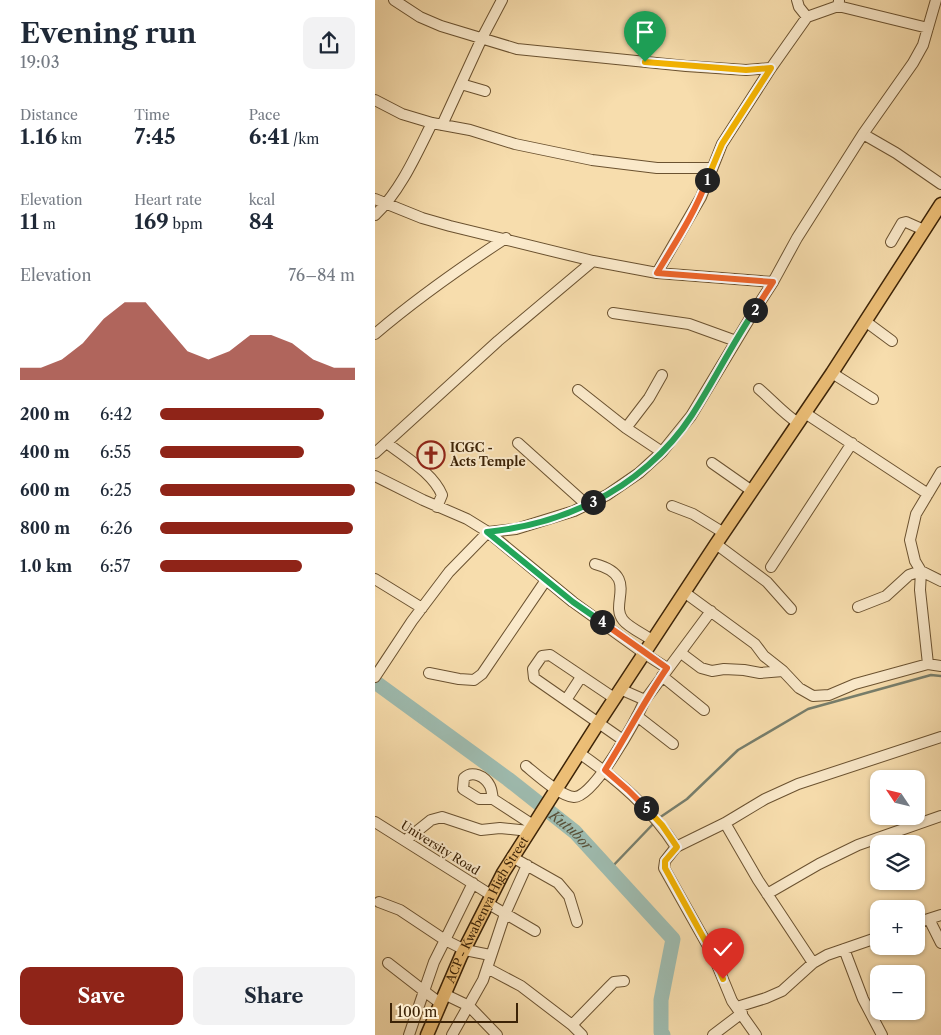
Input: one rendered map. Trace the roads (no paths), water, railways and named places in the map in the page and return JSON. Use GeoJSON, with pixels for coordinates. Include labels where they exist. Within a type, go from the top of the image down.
{"type":"FeatureCollection","features":[{"type":"Feature","properties":{"kind":"main road","name":"ACP - Kwabenya High Street"},"geometry":{"type":"LineString","coordinates":[[427,1035],[442,998],[489,899],[512,857],[684,592],[832,373],[941,204]]}},
{"type":"Feature","properties":{"kind":"street"},"geometry":{"type":"LineString","coordinates":[[394,0],[420,17],[441,26],[517,49],[601,59],[746,70],[771,68]]}},
{"type":"Feature","properties":{"kind":"street"},"geometry":{"type":"LineString","coordinates":[[375,215],[386,204],[461,84],[501,0]]}},
{"type":"Feature","properties":{"kind":"street"},"geometry":{"type":"LineString","coordinates":[[797,0],[799,7],[807,17]]}},
{"type":"Feature","properties":{"kind":"street"},"geometry":{"type":"LineString","coordinates":[[375,677],[449,572],[487,532],[516,529],[549,520],[587,505],[607,495],[639,473],[662,452],[691,416],[773,282],[797,238],[863,134],[913,63],[923,45],[936,0]]}},
{"type":"Feature","properties":{"kind":"street"},"geometry":{"type":"LineString","coordinates":[[657,273],[697,205],[722,144],[771,68],[807,17],[838,3],[928,28]]}},
{"type":"Feature","properties":{"kind":"street"},"geometry":{"type":"LineString","coordinates":[[461,84],[485,91]]}},
{"type":"Feature","properties":{"kind":"street"},"geometry":{"type":"LineString","coordinates":[[375,100],[402,114],[437,124],[470,130],[515,144],[591,160],[657,168],[711,168]]}},
{"type":"Feature","properties":{"kind":"street"},"geometry":{"type":"LineString","coordinates":[[863,134],[896,153],[941,184]]}},
{"type":"Feature","properties":{"kind":"street"},"geometry":{"type":"LineString","coordinates":[[375,199],[422,218],[593,261],[657,273],[773,282]]}},
{"type":"Feature","properties":{"kind":"street"},"geometry":{"type":"LineString","coordinates":[[891,242],[902,223],[906,222],[924,230]]}},
{"type":"Feature","properties":{"kind":"street"},"geometry":{"type":"LineString","coordinates":[[375,334],[453,273],[506,238]]}},
{"type":"Feature","properties":{"kind":"street"},"geometry":{"type":"LineString","coordinates":[[375,453],[463,372],[593,261]]}},
{"type":"Feature","properties":{"kind":"street"},"geometry":{"type":"LineString","coordinates":[[613,313],[689,324],[736,341]]}},
{"type":"Feature","properties":{"kind":"street"},"geometry":{"type":"LineString","coordinates":[[865,321],[891,341]]}},
{"type":"Feature","properties":{"kind":"street"},"geometry":{"type":"LineString","coordinates":[[832,373],[873,399]]}},
{"type":"Feature","properties":{"kind":"street"},"geometry":{"type":"LineString","coordinates":[[625,428],[649,398],[662,376]]}},
{"type":"Feature","properties":{"kind":"street"},"geometry":{"type":"LineString","coordinates":[[759,389],[781,411],[801,418],[852,443],[928,494]]}},
{"type":"Feature","properties":{"kind":"street"},"geometry":{"type":"LineString","coordinates":[[578,390],[625,428],[662,452]]}},
{"type":"Feature","properties":{"kind":"street"},"geometry":{"type":"LineString","coordinates":[[387,443],[430,477],[438,486],[442,495],[437,507]]}},
{"type":"Feature","properties":{"kind":"street"},"geometry":{"type":"LineString","coordinates":[[519,443],[587,505]]}},
{"type":"Feature","properties":{"kind":"street"},"geometry":{"type":"LineString","coordinates":[[771,568],[852,443]]}},
{"type":"Feature","properties":{"kind":"street"},"geometry":{"type":"LineString","coordinates":[[712,463],[752,491]]}},
{"type":"Feature","properties":{"kind":"street"},"geometry":{"type":"LineString","coordinates":[[941,472],[916,514],[910,540],[915,561],[921,571],[941,581]]}},
{"type":"Feature","properties":{"kind":"street"},"geometry":{"type":"LineString","coordinates":[[375,476],[437,507],[467,519],[487,532],[546,580],[645,654],[704,710]]}},
{"type":"Feature","properties":{"kind":"street"},"geometry":{"type":"LineString","coordinates":[[672,506],[693,514],[724,533]]}},
{"type":"Feature","properties":{"kind":"street"},"geometry":{"type":"LineString","coordinates":[[716,544],[767,582],[791,609]]}},
{"type":"Feature","properties":{"kind":"street"},"geometry":{"type":"LineString","coordinates":[[595,564],[613,572],[619,579],[621,590],[620,612],[623,620],[653,640]]}},
{"type":"Feature","properties":{"kind":"street"},"geometry":{"type":"LineString","coordinates":[[858,606],[886,596],[909,575],[921,571]]}},
{"type":"Feature","properties":{"kind":"street"},"geometry":{"type":"LineString","coordinates":[[921,571],[920,590],[928,664]]}},
{"type":"Feature","properties":{"kind":"street"},"geometry":{"type":"LineString","coordinates":[[375,579],[422,608]]}},
{"type":"Feature","properties":{"kind":"street"},"geometry":{"type":"LineString","coordinates":[[429,673],[474,680],[482,674],[546,580]]}},
{"type":"Feature","properties":{"kind":"street"},"geometry":{"type":"LineString","coordinates":[[684,592],[755,644],[765,656],[806,693],[819,697],[829,695],[855,684],[928,664],[941,666]]}},
{"type":"Feature","properties":{"kind":"street"},"geometry":{"type":"LineString","coordinates":[[526,766],[555,790],[574,797],[584,794],[605,770],[645,700],[711,611]]}},
{"type":"Feature","properties":{"kind":"street"},"geometry":{"type":"LineString","coordinates":[[681,653],[701,668],[712,671],[724,669],[760,673],[783,671]]}},
{"type":"Feature","properties":{"kind":"street"},"geometry":{"type":"LineString","coordinates":[[623,740],[534,678],[533,669],[542,656],[550,656],[581,677],[617,694],[645,700]]}},
{"type":"Feature","properties":{"kind":"street"},"geometry":{"type":"LineString","coordinates":[[566,700],[581,677]]}},
{"type":"Feature","properties":{"kind":"street"},"geometry":{"type":"LineString","coordinates":[[637,716],[673,744]]}},
{"type":"Feature","properties":{"kind":"street"},"geometry":{"type":"LineString","coordinates":[[756,1035],[733,1001],[713,955],[665,868],[665,861],[677,847],[725,823],[765,798],[798,784],[941,737]]}},
{"type":"Feature","properties":{"kind":"street"},"geometry":{"type":"LineString","coordinates":[[579,752],[605,770],[628,790],[662,825],[677,847]]}},
{"type":"Feature","properties":{"kind":"street"},"geometry":{"type":"LineString","coordinates":[[493,799],[533,824]]}},
{"type":"Feature","properties":{"kind":"street"},"geometry":{"type":"LineString","coordinates":[[405,840],[431,820],[442,816],[481,830],[533,824]]}},
{"type":"Feature","properties":{"kind":"street"},"geometry":{"type":"LineString","coordinates":[[767,894],[819,864],[858,845],[941,816]]}},
{"type":"Feature","properties":{"kind":"street","name":"University Road"},"geometry":{"type":"LineString","coordinates":[[375,822],[473,883],[505,914],[535,931]]}},
{"type":"Feature","properties":{"kind":"street"},"geometry":{"type":"LineString","coordinates":[[725,823],[767,894],[813,963]]}},
{"type":"Feature","properties":{"kind":"street"},"geometry":{"type":"LineString","coordinates":[[512,857],[558,883],[569,896],[577,922]]}},
{"type":"Feature","properties":{"kind":"street"},"geometry":{"type":"LineString","coordinates":[[452,1035],[483,980],[505,914],[527,865]]}},
{"type":"Feature","properties":{"kind":"street"},"geometry":{"type":"LineString","coordinates":[[409,1035],[434,962],[473,883]]}},
{"type":"Feature","properties":{"kind":"street"},"geometry":{"type":"LineString","coordinates":[[379,902],[400,910],[445,940],[465,950],[490,955]]}},
{"type":"Feature","properties":{"kind":"street"},"geometry":{"type":"LineString","coordinates":[[925,920],[941,915]]}},
{"type":"Feature","properties":{"kind":"street"},"geometry":{"type":"LineString","coordinates":[[929,919],[941,943]]}},
{"type":"Feature","properties":{"kind":"street"},"geometry":{"type":"LineString","coordinates":[[713,1035],[739,1010],[782,991],[813,963],[827,955],[870,940]]}},
{"type":"Feature","properties":{"kind":"street"},"geometry":{"type":"LineString","coordinates":[[844,949],[863,999],[882,1035]]}},
{"type":"Feature","properties":{"kind":"street"},"geometry":{"type":"LineString","coordinates":[[388,962],[424,992],[469,1006],[497,1035]]}},
{"type":"Feature","properties":{"kind":"street"},"geometry":{"type":"LineString","coordinates":[[487,968],[521,986],[572,1025],[582,1035]]}},
{"type":"Feature","properties":{"kind":"street"},"geometry":{"type":"LineString","coordinates":[[572,1025],[614,982],[624,981]]}},
{"type":"Feature","properties":{"kind":"waterway"},"geometry":{"type":"LineString","coordinates":[[659,818],[687,799],[738,750],[808,709],[931,675],[941,676]]}},
{"type":"Feature","properties":{"kind":"waterway","name":"Kutubor"},"geometry":{"type":"LineString","coordinates":[[375,682],[508,779],[575,832],[673,939],[661,1000],[661,1032],[663,1035]]}},
{"type":"Feature","properties":{"kind":"waterway"},"geometry":{"type":"LineString","coordinates":[[609,870],[655,822]]}},
{"type":"Feature","properties":{"kind":"place","name":"ICGC - Acts Temple"},"geometry":{"type":"Point","coordinates":[431,455]}}]}
